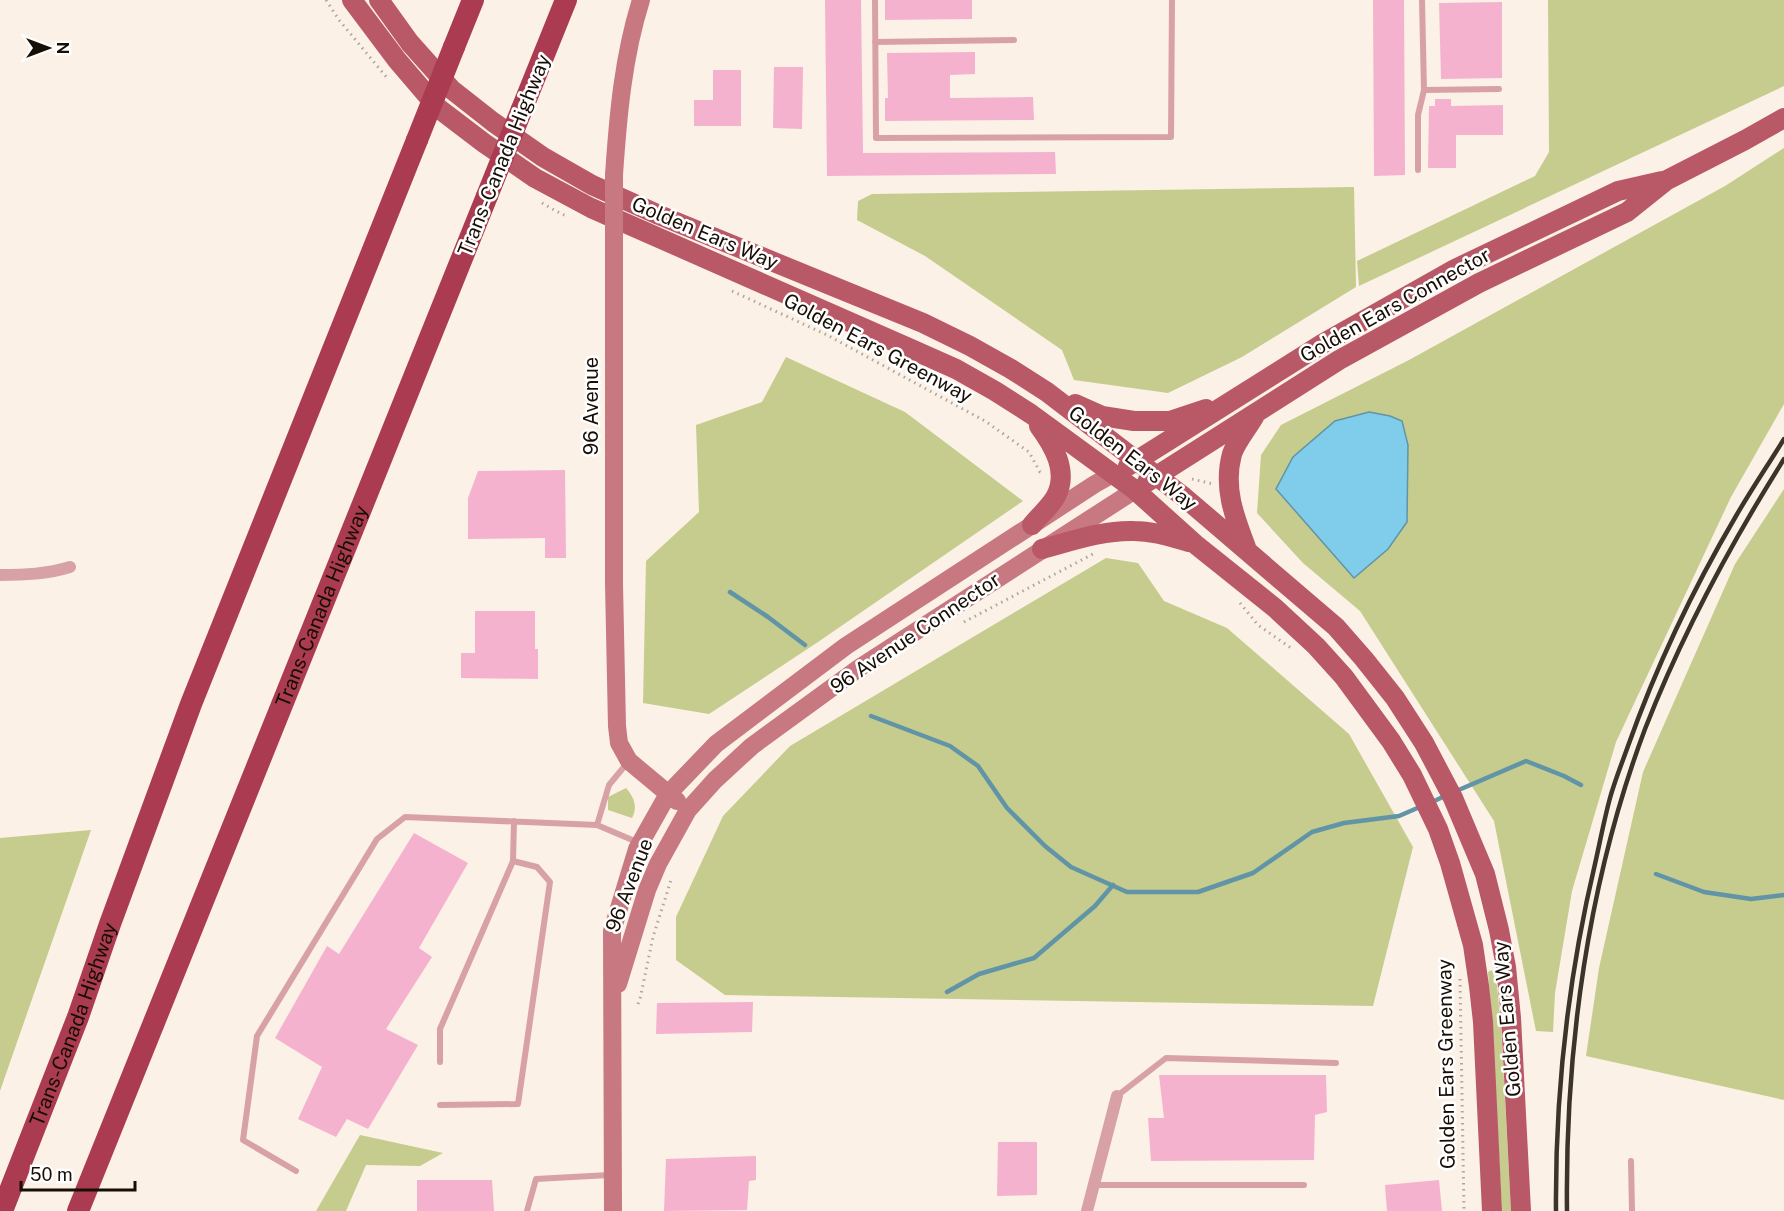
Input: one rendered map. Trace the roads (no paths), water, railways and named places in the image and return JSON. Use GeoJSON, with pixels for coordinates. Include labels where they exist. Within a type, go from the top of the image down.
{"type":"FeatureCollection","features":[{"type":"Feature","properties":{"kind":"highway","name":"Trans-Canada Highway"},"geometry":{"type":"LineString","coordinates":[[2,1211],[78,1017],[191,704],[473,0]]}},
{"type":"Feature","properties":{"kind":"highway","name":"Trans-Canada Highway"},"geometry":{"type":"LineString","coordinates":[[78,1211],[566,0]]}},
{"type":"Feature","properties":{"kind":"main road","name":"Golden Ears Way"},"geometry":{"type":"LineString","coordinates":[[352,0],[397,60],[438,108],[535,178],[613,218],[956,369],[995,391],[1031,414],[1135,490],[1195,544],[1275,608],[1316,646],[1344,677],[1391,741],[1424,799],[1450,862],[1473,945],[1479,986],[1492,1211]]}},
{"type":"Feature","properties":{"kind":"main road","name":"Golden Ears Way"},"geometry":{"type":"LineString","coordinates":[[379,0],[410,43],[451,89],[543,157],[592,185],[649,211],[923,323],[970,346],[1047,392],[1138,460],[1336,627],[1395,698],[1424,744],[1444,778],[1485,874],[1506,967],[1511,1018],[1521,1211]]}},
{"type":"Feature","properties":{"kind":"main road","name":"96 Avenue"},"geometry":{"type":"LineString","coordinates":[[612,1003],[647,890],[658,864],[688,810],[629,761],[619,743],[616,708],[614,176],[617,123],[625,66],[641,0]]}},
{"type":"Feature","properties":{"kind":"main road","name":"Golden Ears Connector"},"geometry":{"type":"LineString","coordinates":[[1157,476],[1339,360],[1479,283],[1627,212],[1667,180],[1745,141],[1784,118]]}},
{"type":"Feature","properties":{"kind":"main road","name":"Golden Ears Connector"},"geometry":{"type":"LineString","coordinates":[[1138,460],[1322,344],[1455,269],[1618,191],[1667,180]]}},
{"type":"Feature","properties":{"kind":"main road"},"geometry":{"type":"LineString","coordinates":[[1047,392],[1102,416],[1134,421],[1170,422],[1237,398]]}},
{"type":"Feature","properties":{"kind":"main road"},"geometry":{"type":"LineString","coordinates":[[1246,549],[1232,511],[1228,484],[1233,453],[1256,413]]}},
{"type":"Feature","properties":{"kind":"main road"},"geometry":{"type":"LineString","coordinates":[[1031,414],[1053,446],[1060,471],[1056,496],[1032,525]]}},
{"type":"Feature","properties":{"kind":"main road","name":"96 Avenue Connector"},"geometry":{"type":"LineString","coordinates":[[669,794],[716,744],[846,646],[1095,484],[1138,460]]}},
{"type":"Feature","properties":{"kind":"main road","name":"96 Avenue Connector"},"geometry":{"type":"LineString","coordinates":[[688,810],[715,780],[752,746],[859,668],[1157,476]]}},
{"type":"Feature","properties":{"kind":"main road"},"geometry":{"type":"LineString","coordinates":[[1042,549],[1108,533],[1133,531],[1165,535],[1195,544]]}},
{"type":"Feature","properties":{"kind":"main road","name":"96 Avenue"},"geometry":{"type":"LineString","coordinates":[[614,1211],[612,931],[637,849],[669,794]]}},
{"type":"Feature","properties":{"kind":"street"},"geometry":{"type":"LineString","coordinates":[[0,575],[34,575],[70,567]]}},
{"type":"Feature","properties":{"kind":"street"},"geometry":{"type":"LineString","coordinates":[[1087,1211],[1117,1096]]}},
{"type":"Feature","properties":{"kind":"lane"},"geometry":{"type":"LineString","coordinates":[[875,0],[876,138],[1171,137],[1172,0]]}},
{"type":"Feature","properties":{"kind":"lane"},"geometry":{"type":"LineString","coordinates":[[1418,170],[1418,115],[1424,90],[1422,0]]}},
{"type":"Feature","properties":{"kind":"lane"},"geometry":{"type":"LineString","coordinates":[[875,42],[1014,40]]}},
{"type":"Feature","properties":{"kind":"lane"},"geometry":{"type":"LineString","coordinates":[[1424,90],[1499,89]]}},
{"type":"Feature","properties":{"kind":"lane"},"geometry":{"type":"LineString","coordinates":[[597,825],[609,785],[629,761]]}},
{"type":"Feature","properties":{"kind":"lane"},"geometry":{"type":"LineString","coordinates":[[296,1171],[243,1140],[257,1036],[376,839],[405,817],[597,825],[640,843]]}},
{"type":"Feature","properties":{"kind":"lane"},"geometry":{"type":"LineString","coordinates":[[440,1062],[440,1029],[513,861],[514,821]]}},
{"type":"Feature","properties":{"kind":"lane"},"geometry":{"type":"LineString","coordinates":[[440,1105],[518,1104],[550,882],[537,867],[513,861]]}},
{"type":"Feature","properties":{"kind":"lane"},"geometry":{"type":"LineString","coordinates":[[1117,1096],[1166,1058],[1336,1063]]}},
{"type":"Feature","properties":{"kind":"lane"},"geometry":{"type":"LineString","coordinates":[[1631,1161],[1632,1211]]}},
{"type":"Feature","properties":{"kind":"lane"},"geometry":{"type":"LineString","coordinates":[[527,1211],[536,1179],[613,1174]]}},
{"type":"Feature","properties":{"kind":"lane"},"geometry":{"type":"LineString","coordinates":[[1094,1185],[1304,1185]]}},
{"type":"Feature","properties":{"kind":"water"},"geometry":{"type":"Polygon","coordinates":[[[1369,412],[1402,421],[1408,445],[1407,522],[1388,549],[1354,578],[1276,489],[1293,457],[1335,421],[1369,412]]]}},
{"type":"Feature","properties":{"kind":"waterway"},"geometry":{"type":"LineString","coordinates":[[730,592],[805,645]]}},
{"type":"Feature","properties":{"kind":"waterway"},"geometry":{"type":"LineString","coordinates":[[871,716],[950,746],[978,766],[1007,808],[1045,846],[1071,867],[1127,892],[1198,892],[1253,873],[1312,832],[1344,823],[1399,816],[1422,806]]}},
{"type":"Feature","properties":{"kind":"waterway"},"geometry":{"type":"LineString","coordinates":[[1454,792],[1526,761],[1581,785]]}},
{"type":"Feature","properties":{"kind":"waterway"},"geometry":{"type":"LineString","coordinates":[[1430,803],[1447,795]]}},
{"type":"Feature","properties":{"kind":"waterway"},"geometry":{"type":"LineString","coordinates":[[1656,874],[1704,892],[1751,899],[1784,895]]}},
{"type":"Feature","properties":{"kind":"waterway"},"geometry":{"type":"LineString","coordinates":[[947,992],[979,974],[1034,958],[1095,906],[1113,885]]}},
{"type":"Feature","properties":{"kind":"railway"},"geometry":{"type":"LineString","coordinates":[[1556,1211],[1558,1123],[1565,1036],[1577,950],[1612,791],[1639,716],[1690,600],[1736,516],[1784,439]]}},
{"type":"Feature","properties":{"kind":"railway"},"geometry":{"type":"LineString","coordinates":[[1567,1211],[1570,1089],[1584,966],[1608,846],[1625,787],[1659,694],[1691,624],[1726,557],[1784,459]]}}]}
